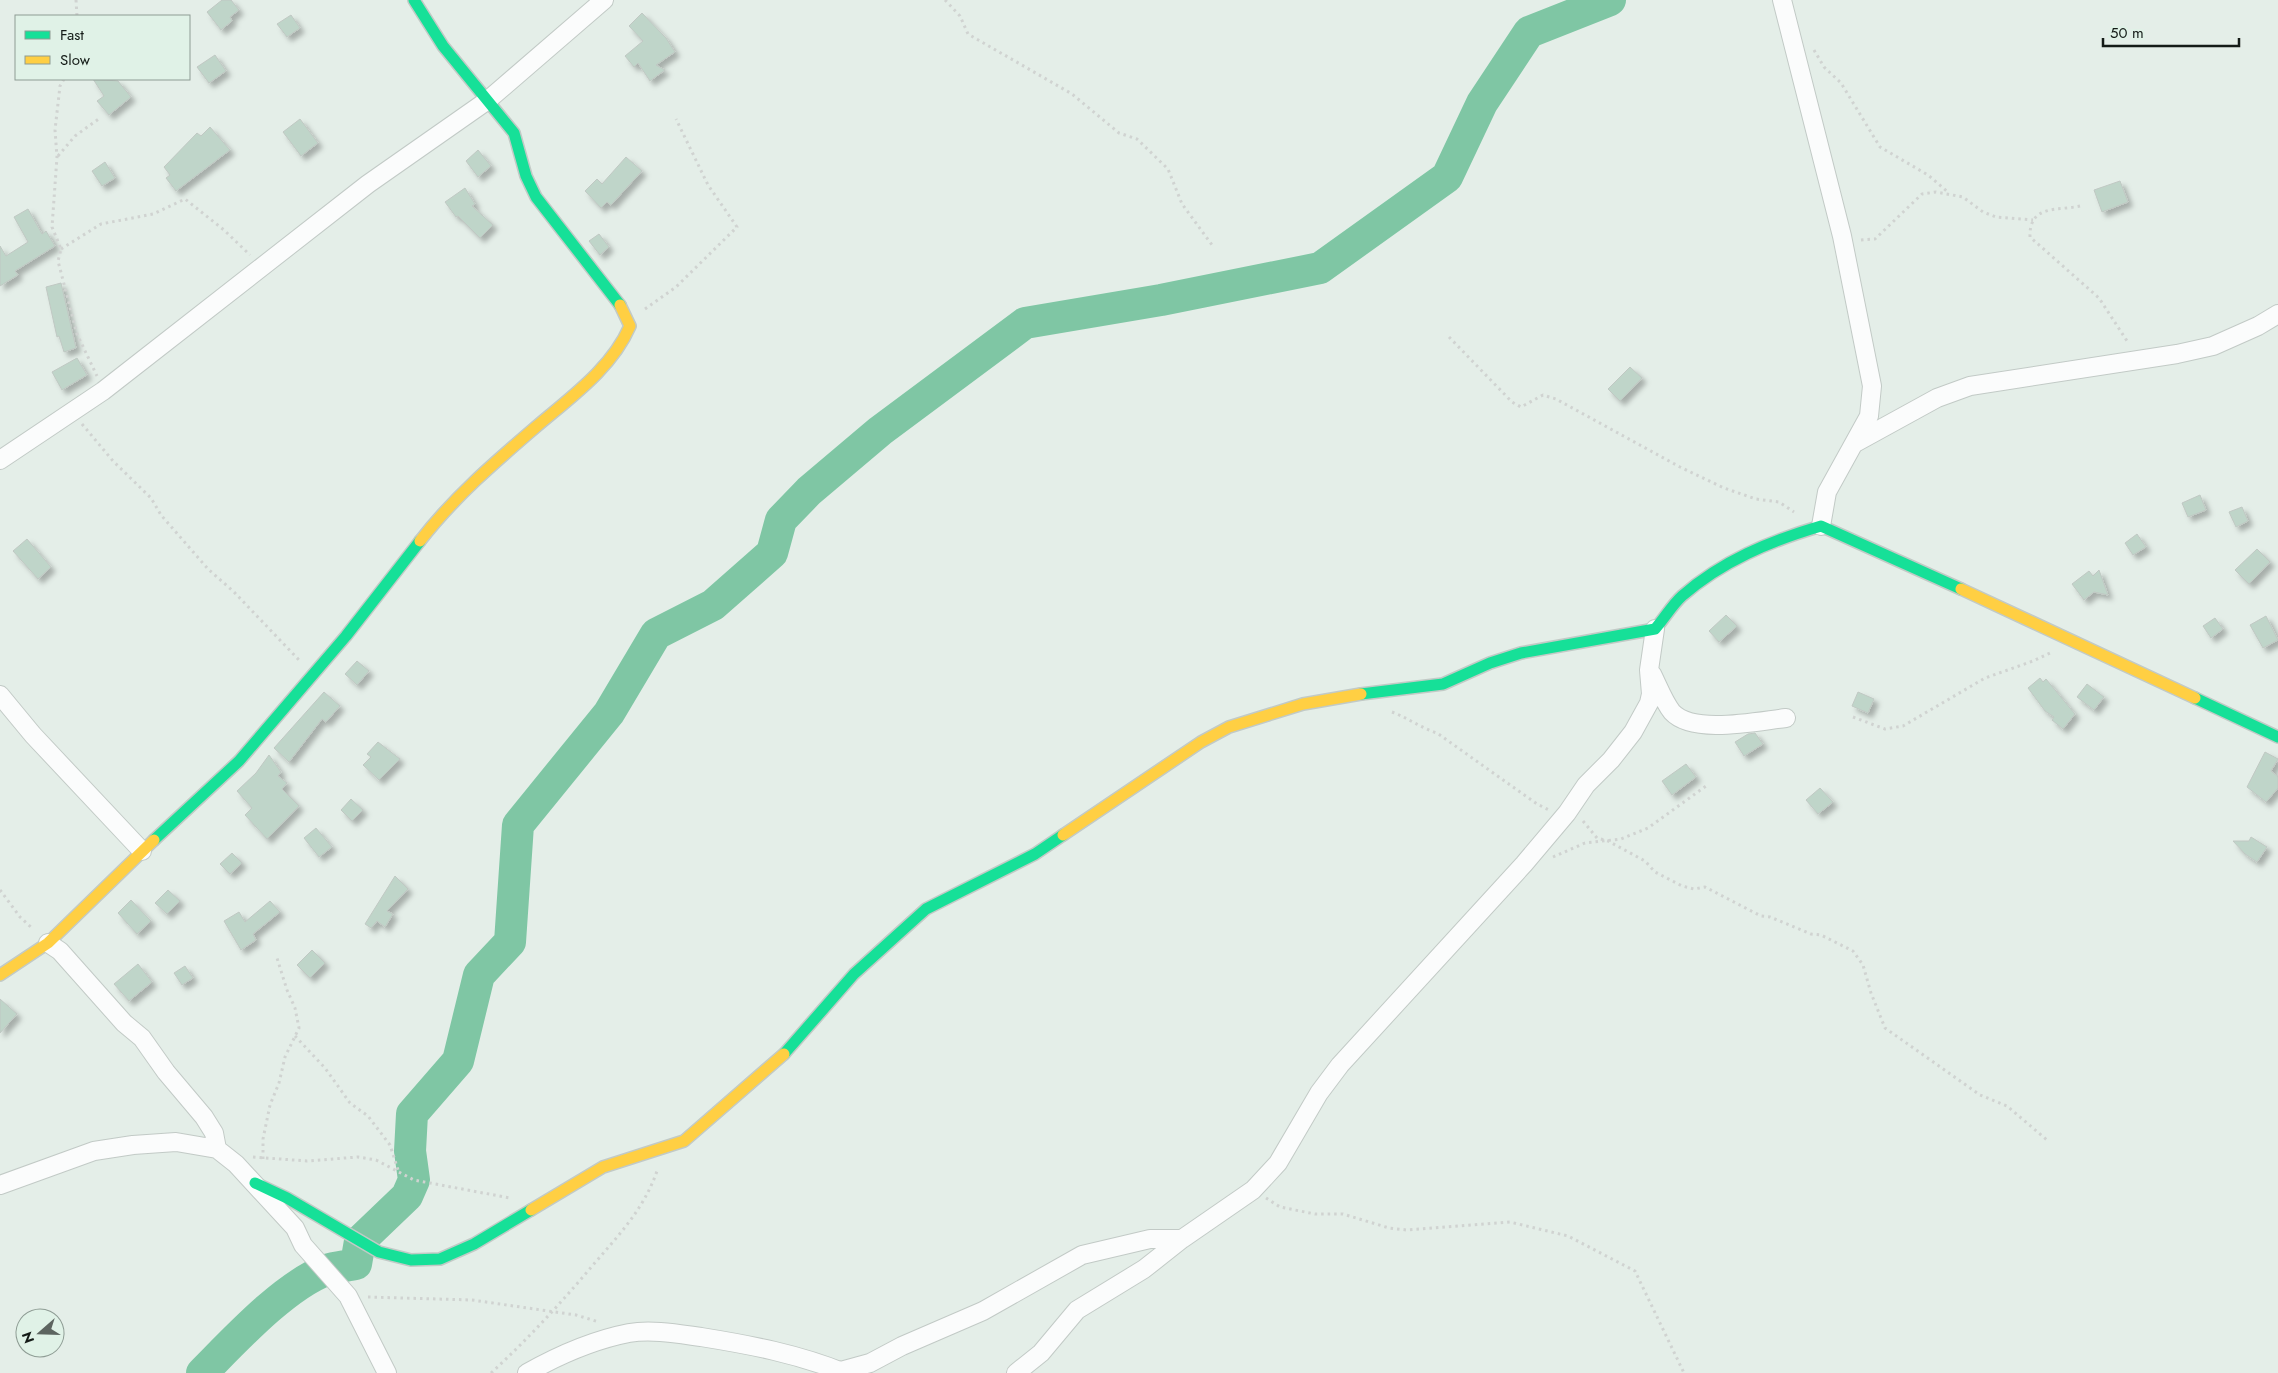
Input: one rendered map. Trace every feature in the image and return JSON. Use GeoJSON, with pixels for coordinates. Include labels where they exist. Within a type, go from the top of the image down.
{"type":"FeatureCollection","features":[{"type":"Feature","properties":{"kind":"street"},"geometry":{"type":"LineString","coordinates":[[0,976],[48,943],[239,761],[313,675],[444,510],[476,479],[578,391],[607,362],[622,342],[630,326],[618,301],[536,197],[526,176],[514,133],[443,46],[414,0]]}},
{"type":"Feature","properties":{"kind":"street"},"geometry":{"type":"LineString","coordinates":[[0,460],[103,391],[368,184],[488,100],[604,0]]}},
{"type":"Feature","properties":{"kind":"street"},"geometry":{"type":"LineString","coordinates":[[1782,0],[1842,236],[1872,386],[1869,416],[1827,492],[1821,526]]}},
{"type":"Feature","properties":{"kind":"street"},"geometry":{"type":"LineString","coordinates":[[1855,443],[1936,398],[1970,386],[2213,346],[2258,326],[2278,314]]}},
{"type":"Feature","properties":{"kind":"street"},"geometry":{"type":"LineString","coordinates":[[1016,1373],[1041,1353],[1077,1310],[1144,1269],[1182,1239],[1253,1190],[1278,1163],[1319,1093],[1340,1065],[1524,864],[1567,813],[1586,785],[1611,760],[1632,732],[1649,703],[1651,694],[1649,670],[1655,629],[1681,597],[1741,555],[1786,536],[1821,526],[2074,641],[2278,737]]}},
{"type":"Feature","properties":{"kind":"street"},"geometry":{"type":"LineString","coordinates":[[255,1183],[287,1198],[379,1252],[410,1260],[440,1259],[474,1244],[538,1204],[603,1167],[644,1152],[664,1149],[684,1141],[790,1050],[854,974],[926,909],[1035,854],[1208,738],[1229,727],[1303,704],[1435,686],[1521,654],[1655,629]]}},
{"type":"Feature","properties":{"kind":"street"},"geometry":{"type":"LineString","coordinates":[[1649,670],[1673,713],[1689,720],[1715,726],[1786,718]]}},
{"type":"Feature","properties":{"kind":"street"},"geometry":{"type":"LineString","coordinates":[[0,695],[33,735],[142,852]]}},
{"type":"Feature","properties":{"kind":"street"},"geometry":{"type":"LineString","coordinates":[[48,943],[60,951],[124,1023],[142,1038],[166,1072],[204,1117],[214,1134],[217,1149]]}},
{"type":"Feature","properties":{"kind":"street"},"geometry":{"type":"LineString","coordinates":[[0,1185],[94,1151],[133,1145],[176,1142],[217,1149],[255,1183],[295,1228],[303,1245],[348,1296],[387,1373]]}},
{"type":"Feature","properties":{"kind":"street"},"geometry":{"type":"LineString","coordinates":[[527,1373],[549,1360],[589,1344],[631,1333],[673,1333],[734,1342],[781,1351],[825,1364],[843,1372],[870,1363],[902,1346],[983,1311],[1082,1255],[1150,1239],[1182,1239]]}},
{"type":"Feature","properties":{"kind":"path"},"geometry":{"type":"LineString","coordinates":[[76,0],[77,15]]}},
{"type":"Feature","properties":{"kind":"path"},"geometry":{"type":"LineString","coordinates":[[945,0],[960,16],[968,34],[1072,94],[1119,133],[1137,139],[1168,169],[1182,204],[1212,245]]}},
{"type":"Feature","properties":{"kind":"path"},"geometry":{"type":"LineString","coordinates":[[1792,38],[1815,51],[1824,67],[1841,83],[1880,147],[1928,175],[1949,193]]}},
{"type":"Feature","properties":{"kind":"path"},"geometry":{"type":"LineString","coordinates":[[63,80],[60,86],[55,130],[57,157],[52,227],[61,249],[58,261],[77,334],[103,391]]}},
{"type":"Feature","properties":{"kind":"path"},"geometry":{"type":"LineString","coordinates":[[57,157],[74,136],[100,118]]}},
{"type":"Feature","properties":{"kind":"path"},"geometry":{"type":"LineString","coordinates":[[630,326],[650,304],[676,287],[737,227],[708,185],[676,119]]}},
{"type":"Feature","properties":{"kind":"path"},"geometry":{"type":"LineString","coordinates":[[1842,236],[1858,241],[1875,239],[1922,194],[1949,193],[1963,197],[1983,212],[1996,217],[2032,220]]}},
{"type":"Feature","properties":{"kind":"path"},"geometry":{"type":"LineString","coordinates":[[61,249],[101,224],[153,214],[185,200],[224,230],[262,266]]}},
{"type":"Feature","properties":{"kind":"path"},"geometry":{"type":"LineString","coordinates":[[2080,206],[2055,208],[2038,215],[2032,220],[2030,237],[2099,298],[2138,359]]}},
{"type":"Feature","properties":{"kind":"path"},"geometry":{"type":"LineString","coordinates":[[1449,337],[1512,402],[1521,407],[1543,395],[1556,399],[1680,467],[1724,488],[1756,499],[1779,502],[1821,526]]}},
{"type":"Feature","properties":{"kind":"path"},"geometry":{"type":"LineString","coordinates":[[74,412],[88,434],[151,498],[161,515],[208,569],[234,592],[313,675]]}},
{"type":"Feature","properties":{"kind":"path"},"geometry":{"type":"LineString","coordinates":[[1853,717],[1885,729],[1903,726],[1985,678],[2033,662],[2074,641]]}},
{"type":"Feature","properties":{"kind":"path"},"geometry":{"type":"LineString","coordinates":[[1386,709],[1411,719],[1424,729],[1436,733],[1537,804],[1554,812],[1567,813],[1581,819],[1597,838],[1608,841],[1645,861],[1655,872],[1682,886],[1694,889],[1705,887],[1762,916],[1770,917],[1810,934],[1822,935],[1853,951],[1863,965],[1871,993],[1885,1028],[1936,1062],[1980,1095],[2007,1106],[2048,1140]]}},
{"type":"Feature","properties":{"kind":"path"},"geometry":{"type":"LineString","coordinates":[[1550,858],[1585,844],[1621,839],[1648,828],[1706,786]]}},
{"type":"Feature","properties":{"kind":"path"},"geometry":{"type":"LineString","coordinates":[[0,890],[20,917],[48,943]]}},
{"type":"Feature","properties":{"kind":"path"},"geometry":{"type":"LineString","coordinates":[[263,1159],[263,1139],[270,1105],[285,1057],[299,1028],[295,1008],[277,958]]}},
{"type":"Feature","properties":{"kind":"path"},"geometry":{"type":"LineString","coordinates":[[295,1036],[325,1068],[350,1103],[368,1116],[390,1144],[399,1173]]}},
{"type":"Feature","properties":{"kind":"path"},"geometry":{"type":"LineString","coordinates":[[491,1373],[553,1312],[635,1216],[652,1186],[664,1149]]}},
{"type":"Feature","properties":{"kind":"path"},"geometry":{"type":"LineString","coordinates":[[244,1155],[263,1159],[307,1161],[358,1158],[376,1160],[414,1180],[487,1192],[538,1204]]}},
{"type":"Feature","properties":{"kind":"path"},"geometry":{"type":"LineString","coordinates":[[1253,1190],[1280,1207],[1315,1214],[1343,1214],[1398,1229],[1416,1230],[1510,1222],[1568,1236],[1635,1271],[1684,1373]]}},
{"type":"Feature","properties":{"kind":"path"},"geometry":{"type":"LineString","coordinates":[[348,1296],[472,1300],[576,1315],[603,1324]]}},
{"type":"Feature","properties":{"kind":"building"},"geometry":{"type":"Polygon","coordinates":[[[222,0],[231,0],[239,10],[230,17],[232,21],[221,30],[207,12],[222,0]]]}},
{"type":"Feature","properties":{"kind":"building"},"geometry":{"type":"Polygon","coordinates":[[[642,13],[666,38],[675,52],[656,65],[665,70],[650,81],[638,63],[634,67],[625,56],[643,41],[629,26],[642,13]]]}},
{"type":"Feature","properties":{"kind":"building"},"geometry":{"type":"Polygon","coordinates":[[[291,15],[300,28],[287,37],[277,24],[291,15]]]}},
{"type":"Feature","properties":{"kind":"building"},"geometry":{"type":"Polygon","coordinates":[[[215,55],[226,71],[209,83],[197,67],[215,55]]]}},
{"type":"Feature","properties":{"kind":"building"},"geometry":{"type":"Polygon","coordinates":[[[94,80],[118,81],[131,97],[109,115],[97,101],[104,96],[94,80]]]}},
{"type":"Feature","properties":{"kind":"building"},"geometry":{"type":"Polygon","coordinates":[[[300,119],[318,143],[301,156],[283,132],[300,119]]]}},
{"type":"Feature","properties":{"kind":"building"},"geometry":{"type":"Polygon","coordinates":[[[210,127],[230,150],[176,191],[166,178],[170,175],[164,167],[197,133],[201,136],[210,127]]]}},
{"type":"Feature","properties":{"kind":"building"},"geometry":{"type":"Polygon","coordinates":[[[478,150],[491,166],[478,177],[466,161],[478,150]]]}},
{"type":"Feature","properties":{"kind":"building"},"geometry":{"type":"Polygon","coordinates":[[[626,157],[642,171],[611,205],[607,202],[601,208],[585,191],[597,179],[602,184],[626,157]]]}},
{"type":"Feature","properties":{"kind":"building"},"geometry":{"type":"Polygon","coordinates":[[[105,162],[115,178],[102,186],[92,171],[105,162]]]}},
{"type":"Feature","properties":{"kind":"building"},"geometry":{"type":"Polygon","coordinates":[[[2120,181],[2128,202],[2102,212],[2094,190],[2120,181]]]}},
{"type":"Feature","properties":{"kind":"building"},"geometry":{"type":"Polygon","coordinates":[[[465,188],[475,204],[472,206],[493,225],[480,238],[458,216],[456,217],[445,202],[465,188]]]}},
{"type":"Feature","properties":{"kind":"building"},"geometry":{"type":"Polygon","coordinates":[[[28,209],[42,234],[46,231],[55,246],[15,271],[18,275],[0,286],[0,246],[6,256],[28,242],[14,217],[28,209]]]}},
{"type":"Feature","properties":{"kind":"building"},"geometry":{"type":"Polygon","coordinates":[[[599,234],[609,247],[600,255],[589,241],[599,234]]]}},
{"type":"Feature","properties":{"kind":"building"},"geometry":{"type":"Polygon","coordinates":[[[61,283],[76,348],[64,352],[59,336],[57,337],[46,287],[61,283]]]}},
{"type":"Feature","properties":{"kind":"building"},"geometry":{"type":"Polygon","coordinates":[[[77,358],[87,375],[62,390],[52,372],[77,358]]]}},
{"type":"Feature","properties":{"kind":"building"},"geometry":{"type":"Polygon","coordinates":[[[1630,367],[1642,378],[1620,401],[1608,389],[1630,367]]]}},
{"type":"Feature","properties":{"kind":"building"},"geometry":{"type":"Polygon","coordinates":[[[2200,495],[2206,510],[2188,517],[2182,503],[2200,495]]]}},
{"type":"Feature","properties":{"kind":"building"},"geometry":{"type":"Polygon","coordinates":[[[2242,507],[2248,521],[2236,527],[2229,512],[2242,507]]]}},
{"type":"Feature","properties":{"kind":"building"},"geometry":{"type":"Polygon","coordinates":[[[2137,534],[2146,547],[2133,555],[2125,543],[2137,534]]]}},
{"type":"Feature","properties":{"kind":"building"},"geometry":{"type":"Polygon","coordinates":[[[27,539],[51,567],[38,579],[13,551],[27,539]]]}},
{"type":"Feature","properties":{"kind":"building"},"geometry":{"type":"Polygon","coordinates":[[[2257,549],[2270,562],[2249,584],[2235,570],[2257,549]]]}},
{"type":"Feature","properties":{"kind":"building"},"geometry":{"type":"Polygon","coordinates":[[[2099,570],[2108,595],[2094,592],[2084,600],[2072,584],[2089,571],[2093,576],[2099,570]]]}},
{"type":"Feature","properties":{"kind":"building"},"geometry":{"type":"Polygon","coordinates":[[[1726,615],[1737,626],[1719,642],[1709,631],[1726,615]]]}},
{"type":"Feature","properties":{"kind":"building"},"geometry":{"type":"Polygon","coordinates":[[[2266,616],[2278,640],[2263,648],[2250,625],[2266,616]]]}},
{"type":"Feature","properties":{"kind":"building"},"geometry":{"type":"Polygon","coordinates":[[[2215,618],[2223,629],[2211,638],[2203,626],[2215,618]]]}},
{"type":"Feature","properties":{"kind":"building"},"geometry":{"type":"Polygon","coordinates":[[[357,661],[369,671],[357,685],[345,674],[357,661]]]}},
{"type":"Feature","properties":{"kind":"building"},"geometry":{"type":"Polygon","coordinates":[[[2040,678],[2043,682],[2046,679],[2075,714],[2063,729],[2052,720],[2054,717],[2045,711],[2028,688],[2040,678]]]}},
{"type":"Feature","properties":{"kind":"building"},"geometry":{"type":"Polygon","coordinates":[[[2087,684],[2104,697],[2094,710],[2077,697],[2087,684]]]}},
{"type":"Feature","properties":{"kind":"building"},"geometry":{"type":"Polygon","coordinates":[[[324,692],[340,706],[326,722],[322,719],[289,762],[274,748],[324,692]]]}},
{"type":"Feature","properties":{"kind":"building"},"geometry":{"type":"Polygon","coordinates":[[[1858,692],[1874,699],[1868,713],[1852,706],[1858,692]]]}},
{"type":"Feature","properties":{"kind":"building"},"geometry":{"type":"Polygon","coordinates":[[[1755,733],[1763,744],[1744,756],[1735,742],[1748,734],[1755,733]]]}},
{"type":"Feature","properties":{"kind":"building"},"geometry":{"type":"Polygon","coordinates":[[[378,742],[400,759],[379,780],[363,765],[371,757],[367,754],[378,742]]]}},
{"type":"Feature","properties":{"kind":"building"},"geometry":{"type":"Polygon","coordinates":[[[2265,752],[2278,759],[2271,771],[2278,777],[2278,788],[2266,802],[2247,787],[2265,752]]]}},
{"type":"Feature","properties":{"kind":"building"},"geometry":{"type":"Polygon","coordinates":[[[269,755],[281,772],[278,776],[287,783],[282,789],[299,806],[267,839],[245,815],[252,808],[237,791],[256,773],[269,755]]]}},
{"type":"Feature","properties":{"kind":"building"},"geometry":{"type":"Polygon","coordinates":[[[1686,764],[1696,777],[1672,795],[1662,781],[1686,764]]]}},
{"type":"Feature","properties":{"kind":"building"},"geometry":{"type":"Polygon","coordinates":[[[1820,788],[1833,802],[1818,814],[1806,800],[1820,788]]]}},
{"type":"Feature","properties":{"kind":"building"},"geometry":{"type":"Polygon","coordinates":[[[351,799],[363,810],[352,821],[341,810],[351,799]]]}},
{"type":"Feature","properties":{"kind":"building"},"geometry":{"type":"Polygon","coordinates":[[[316,828],[332,847],[319,857],[304,838],[316,828]]]}},
{"type":"Feature","properties":{"kind":"building"},"geometry":{"type":"Polygon","coordinates":[[[2251,837],[2267,847],[2257,862],[2245,854],[2233,841],[2249,841],[2251,837]]]}},
{"type":"Feature","properties":{"kind":"building"},"geometry":{"type":"Polygon","coordinates":[[[232,853],[242,863],[230,874],[220,864],[232,853]]]}},
{"type":"Feature","properties":{"kind":"building"},"geometry":{"type":"Polygon","coordinates":[[[395,876],[408,889],[387,911],[393,914],[385,927],[377,921],[371,928],[365,924],[395,876]]]}},
{"type":"Feature","properties":{"kind":"building"},"geometry":{"type":"Polygon","coordinates":[[[168,890],[180,901],[167,914],[155,903],[168,890]]]}},
{"type":"Feature","properties":{"kind":"building"},"geometry":{"type":"Polygon","coordinates":[[[131,900],[151,921],[137,934],[118,913],[131,900]]]}},
{"type":"Feature","properties":{"kind":"building"},"geometry":{"type":"Polygon","coordinates":[[[270,901],[280,912],[253,934],[256,940],[241,950],[224,921],[239,912],[245,922],[270,901]]]}},
{"type":"Feature","properties":{"kind":"building"},"geometry":{"type":"Polygon","coordinates":[[[312,950],[325,963],[310,978],[297,965],[312,950]]]}},
{"type":"Feature","properties":{"kind":"building"},"geometry":{"type":"Polygon","coordinates":[[[138,964],[152,982],[129,1001],[114,984],[138,964]]]}},
{"type":"Feature","properties":{"kind":"building"},"geometry":{"type":"Polygon","coordinates":[[[185,966],[193,978],[182,985],[174,973],[185,966]]]}},
{"type":"Feature","properties":{"kind":"building"},"geometry":{"type":"Polygon","coordinates":[[[0,999],[17,1014],[0,1033],[0,999]]]}},
{"type":"Feature","properties":{"kind":"waterway"},"geometry":{"type":"LineString","coordinates":[[202,1373],[260,1315],[293,1289],[326,1270],[356,1264],[360,1241],[407,1196],[414,1180],[410,1151],[412,1114],[458,1061],[479,975],[510,942],[518,825],[609,713],[656,634],[713,605],[772,553],[781,520],[809,491],[880,431],[1025,323],[1161,300],[1320,268],[1447,177],[1482,103],[1529,32],[1610,0]]}},
{"type":"Feature","properties":{"kind":"traffic: fast"},"geometry":{"type":"LineString","coordinates":[[414,0],[443,46],[514,133],[526,176],[536,197],[620,305]]}},
{"type":"Feature","properties":{"kind":"traffic: fast"},"geometry":{"type":"LineString","coordinates":[[1361,694],[1443,684],[1490,663],[1521,653],[1655,629],[1682,596],[1713,572],[1730,562],[1783,538],[1821,526],[1961,589]]}},
{"type":"Feature","properties":{"kind":"traffic: fast"},"geometry":{"type":"LineString","coordinates":[[154,840],[239,761],[346,636],[420,541]]}},
{"type":"Feature","properties":{"kind":"traffic: fast"},"geometry":{"type":"LineString","coordinates":[[2195,698],[2278,737]]}},
{"type":"Feature","properties":{"kind":"traffic: fast"},"geometry":{"type":"LineString","coordinates":[[784,1054],[854,974],[926,909],[1035,854],[1063,835]]}},
{"type":"Feature","properties":{"kind":"traffic: fast"},"geometry":{"type":"LineString","coordinates":[[255,1183],[287,1198],[379,1252],[411,1260],[440,1259],[474,1244],[531,1210]]}},
{"type":"Feature","properties":{"kind":"traffic: slow"},"geometry":{"type":"LineString","coordinates":[[420,541],[476,481],[521,439],[577,393],[602,368],[613,355],[630,326],[620,305]]}},
{"type":"Feature","properties":{"kind":"traffic: slow"},"geometry":{"type":"LineString","coordinates":[[1961,589],[2195,698]]}},
{"type":"Feature","properties":{"kind":"traffic: slow"},"geometry":{"type":"LineString","coordinates":[[1063,835],[1201,742],[1229,727],[1303,704],[1361,694]]}},
{"type":"Feature","properties":{"kind":"traffic: slow"},"geometry":{"type":"LineString","coordinates":[[0,975],[48,943],[154,840]]}},
{"type":"Feature","properties":{"kind":"traffic: slow"},"geometry":{"type":"LineString","coordinates":[[531,1210],[603,1167],[684,1141],[784,1054]]}}]}
